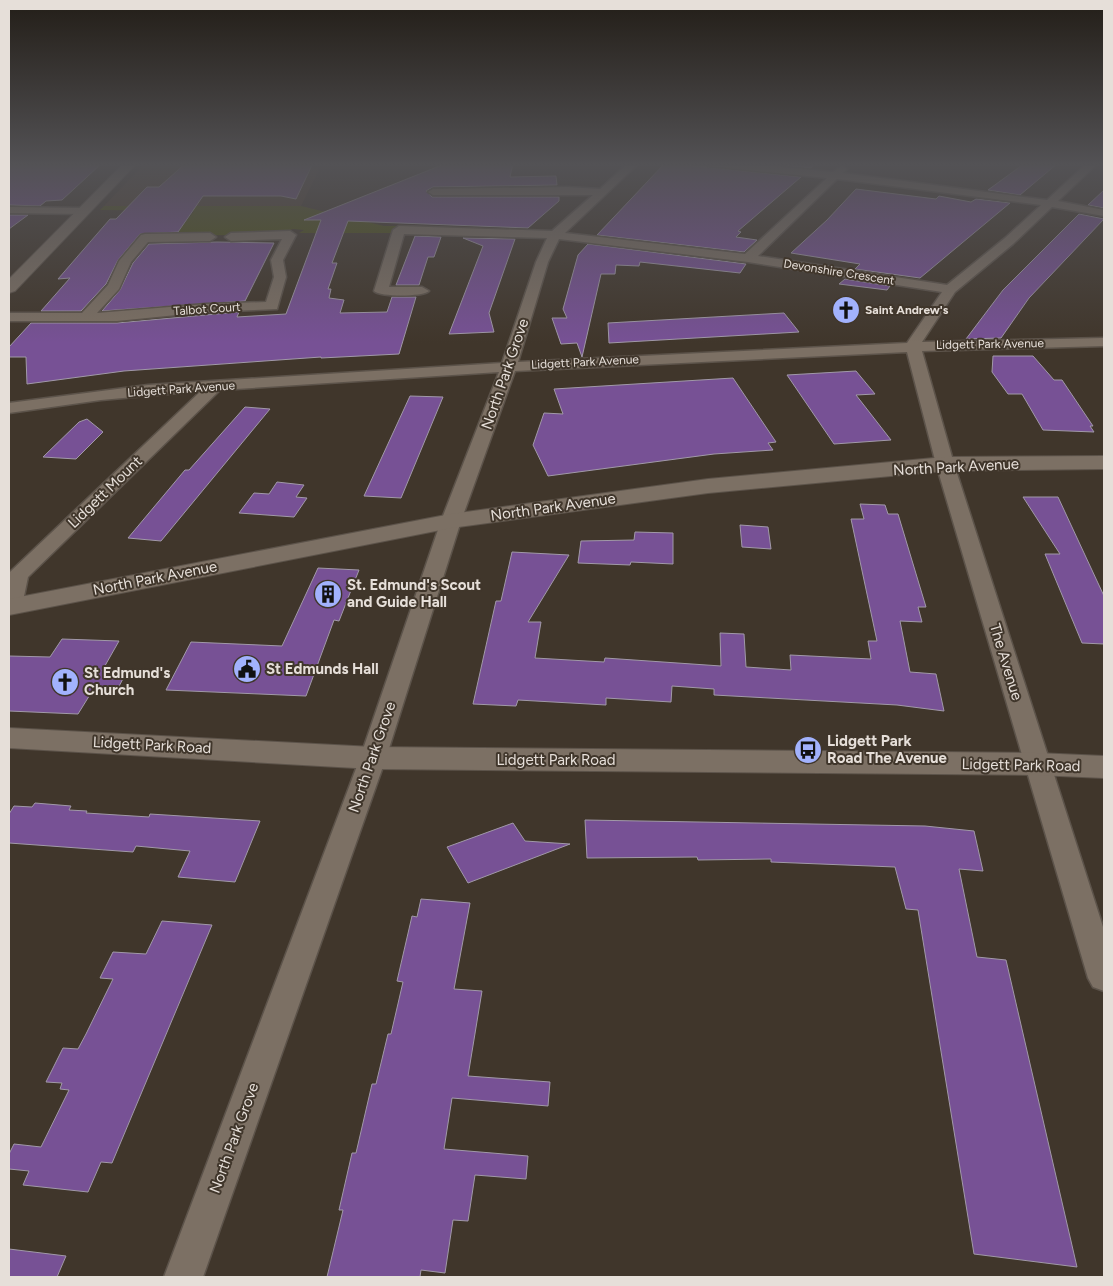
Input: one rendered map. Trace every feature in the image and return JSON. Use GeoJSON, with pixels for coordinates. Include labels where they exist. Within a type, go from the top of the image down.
{"type":"FeatureCollection","features":[{"type":"Feature","properties":{"kind":"street"},"geometry":{"type":"LineString","coordinates":[[9,288],[71,223]]}},
{"type":"Feature","properties":{"kind":"street"},"geometry":{"type":"LineString","coordinates":[[555,235],[569,223]]}},
{"type":"Feature","properties":{"kind":"street"},"geometry":{"type":"LineString","coordinates":[[748,258],[784,223]]}},
{"type":"Feature","properties":{"kind":"street"},"geometry":{"type":"LineString","coordinates":[[913,345],[950,289],[1009,241],[1027,223]]}},
{"type":"Feature","properties":{"kind":"street","name":"Devonshire Crescent"},"geometry":{"type":"LineString","coordinates":[[422,291],[381,291],[399,230],[555,235],[748,258],[950,289]]}},
{"type":"Feature","properties":{"kind":"street","name":"North Park Grove"},"geometry":{"type":"LineString","coordinates":[[183,1277],[373,758],[451,521],[509,366],[542,262],[555,235]]}},
{"type":"Feature","properties":{"kind":"street","name":"Talbot Court"},"geometry":{"type":"LineString","coordinates":[[9,317],[117,317],[206,308],[272,306],[280,276],[277,260],[290,236],[231,237]]}},
{"type":"Feature","properties":{"kind":"street"},"geometry":{"type":"LineString","coordinates":[[86,317],[114,286],[125,261],[145,238],[210,237]]}},
{"type":"Feature","properties":{"kind":"street","name":"Lidgett Park Avenue"},"geometry":{"type":"LineString","coordinates":[[9,408],[101,395],[509,366],[913,345],[1103,342]]}},
{"type":"Feature","properties":{"kind":"street","name":"The Avenue"},"geometry":{"type":"LineString","coordinates":[[913,345],[945,464],[1104,978]]}},
{"type":"Feature","properties":{"kind":"street","name":"Lidgett Mount"},"geometry":{"type":"LineString","coordinates":[[10,606],[18,575],[214,387]]}},
{"type":"Feature","properties":{"kind":"street","name":"North Park Avenue"},"geometry":{"type":"LineString","coordinates":[[10,606],[451,521],[708,486],[945,464],[1104,463]]}},
{"type":"Feature","properties":{"kind":"street","name":"Lidgett Park Road"},"geometry":{"type":"LineString","coordinates":[[9,738],[166,745],[373,758],[1037,764],[1104,767]]}},
{"type":"Feature","properties":{"kind":"green space"},"geometry":{"type":"Polygon","coordinates":[[[185,223],[372,223],[384,226],[397,226],[393,233],[299,233],[304,230],[293,229],[279,234],[175,236],[185,223]]]}},
{"type":"Feature","properties":{"kind":"building"},"geometry":{"type":"Polygon","coordinates":[[[9,223],[17,223],[9,229],[9,223]]]}},
{"type":"Feature","properties":{"kind":"building"},"geometry":{"type":"Polygon","coordinates":[[[107,223],[184,223],[178,232],[140,234],[118,260],[106,284],[81,311],[41,311],[70,278],[58,279],[107,223]]]}},
{"type":"Feature","properties":{"kind":"building"},"geometry":{"type":"Polygon","coordinates":[[[320,223],[347,223],[332,263],[337,263],[328,289],[331,289],[329,298],[344,300],[340,313],[387,312],[392,297],[416,297],[399,354],[321,357],[124,371],[27,384],[26,357],[9,357],[9,347],[31,323],[117,323],[239,312],[237,317],[286,314],[320,223]]]}},
{"type":"Feature","properties":{"kind":"building"},"geometry":{"type":"Polygon","coordinates":[[[400,223],[534,223],[528,228],[400,223]]]}},
{"type":"Feature","properties":{"kind":"building"},"geometry":{"type":"Polygon","coordinates":[[[608,223],[747,223],[738,231],[741,232],[736,237],[757,240],[744,252],[597,235],[608,223]]]}},
{"type":"Feature","properties":{"kind":"building"},"geometry":{"type":"Polygon","coordinates":[[[824,223],[986,223],[920,278],[855,269],[860,264],[791,253],[824,223]]]}},
{"type":"Feature","properties":{"kind":"building"},"geometry":{"type":"Polygon","coordinates":[[[1070,223],[1100,223],[1029,298],[1001,338],[966,339],[1003,290],[1070,223]]]}},
{"type":"Feature","properties":{"kind":"building"},"geometry":{"type":"Polygon","coordinates":[[[415,236],[441,237],[434,257],[428,257],[419,285],[396,285],[415,236]]]}},
{"type":"Feature","properties":{"kind":"building"},"geometry":{"type":"Polygon","coordinates":[[[463,238],[515,239],[489,313],[494,332],[449,334],[483,246],[463,238]]]}},
{"type":"Feature","properties":{"kind":"building"},"geometry":{"type":"Polygon","coordinates":[[[274,243],[245,301],[102,311],[120,290],[133,263],[149,244],[274,243]]]}},
{"type":"Feature","properties":{"kind":"building"},"geometry":{"type":"Polygon","coordinates":[[[588,244],[746,264],[740,273],[640,262],[639,266],[616,265],[615,274],[601,274],[582,357],[577,343],[561,344],[552,318],[567,318],[563,309],[578,255],[588,244]]]}},
{"type":"Feature","properties":{"kind":"building"},"geometry":{"type":"Polygon","coordinates":[[[845,279],[890,286],[887,290],[839,284],[845,279]]]}},
{"type":"Feature","properties":{"kind":"building"},"geometry":{"type":"Polygon","coordinates":[[[784,313],[799,332],[609,343],[608,323],[784,313]]]}},
{"type":"Feature","properties":{"kind":"building"},"geometry":{"type":"Polygon","coordinates":[[[993,356],[1033,356],[1054,380],[1062,380],[1093,426],[1090,426],[1094,432],[1043,430],[1022,394],[1008,394],[992,372],[993,356]]]}},
{"type":"Feature","properties":{"kind":"building"},"geometry":{"type":"Polygon","coordinates":[[[856,371],[875,394],[856,395],[891,440],[834,444],[787,375],[856,371]]]}},
{"type":"Feature","properties":{"kind":"building"},"geometry":{"type":"Polygon","coordinates":[[[733,378],[776,442],[768,443],[773,450],[714,454],[548,476],[533,445],[544,413],[563,414],[554,389],[733,378]]]}},
{"type":"Feature","properties":{"kind":"building"},"geometry":{"type":"Polygon","coordinates":[[[410,396],[443,397],[401,498],[364,496],[410,396]]]}},
{"type":"Feature","properties":{"kind":"building"},"geometry":{"type":"Polygon","coordinates":[[[245,407],[270,409],[161,541],[128,538],[185,470],[189,470],[245,407]]]}},
{"type":"Feature","properties":{"kind":"building"},"geometry":{"type":"Polygon","coordinates":[[[87,419],[103,432],[76,459],[43,457],[79,422],[87,419]]]}},
{"type":"Feature","properties":{"kind":"building"},"geometry":{"type":"Polygon","coordinates":[[[277,482],[304,485],[296,497],[307,498],[294,517],[239,513],[254,493],[269,494],[277,482]]]}},
{"type":"Feature","properties":{"kind":"building"},"geometry":{"type":"Polygon","coordinates":[[[1023,497],[1058,497],[1104,596],[1104,644],[1082,643],[1045,554],[1060,554],[1023,497]]]}},
{"type":"Feature","properties":{"kind":"building"},"geometry":{"type":"Polygon","coordinates":[[[860,504],[885,505],[888,514],[898,514],[926,607],[918,607],[922,622],[900,621],[910,672],[936,674],[944,711],[897,705],[714,695],[714,689],[672,686],[671,702],[606,698],[606,705],[518,700],[516,706],[473,704],[496,601],[501,601],[512,552],[569,555],[528,622],[541,622],[535,658],[604,662],[605,658],[721,666],[720,633],[744,634],[746,667],[791,670],[790,655],[871,659],[868,641],[877,641],[851,519],[864,519],[860,504]]]}},
{"type":"Feature","properties":{"kind":"building"},"geometry":{"type":"Polygon","coordinates":[[[740,525],[768,527],[771,549],[742,547],[740,525]]]}},
{"type":"Feature","properties":{"kind":"building"},"geometry":{"type":"Polygon","coordinates":[[[635,532],[673,533],[673,564],[631,562],[630,565],[578,563],[581,541],[634,540],[635,532]]]}},
{"type":"Feature","properties":{"kind":"building","name":"St Edmunds Hall"},"geometry":{"type":"Polygon","coordinates":[[[318,568],[359,570],[339,621],[334,620],[306,696],[166,690],[191,642],[282,646],[318,568]]]}},
{"type":"Feature","properties":{"kind":"building","name":"St Edmund's Church"},"geometry":{"type":"Polygon","coordinates":[[[62,639],[119,641],[102,671],[127,671],[115,694],[91,693],[78,714],[9,711],[9,656],[50,657],[62,639]]]}},
{"type":"Feature","properties":{"kind":"building"},"geometry":{"type":"Polygon","coordinates":[[[35,803],[71,806],[69,810],[87,811],[86,813],[149,817],[150,814],[260,821],[235,882],[178,877],[190,851],[136,846],[133,852],[9,843],[9,814],[14,806],[32,807],[35,803]]]}},
{"type":"Feature","properties":{"kind":"building"},"geometry":{"type":"Polygon","coordinates":[[[585,820],[925,826],[974,831],[983,871],[959,869],[977,957],[1006,960],[1077,1267],[974,1254],[918,910],[906,909],[895,867],[771,862],[771,859],[698,860],[697,857],[587,858],[585,820]]]}},
{"type":"Feature","properties":{"kind":"building"},"geometry":{"type":"Polygon","coordinates":[[[513,823],[525,841],[570,844],[468,883],[447,847],[513,823]]]}},
{"type":"Feature","properties":{"kind":"building"},"geometry":{"type":"Polygon","coordinates":[[[421,899],[470,903],[454,989],[482,991],[468,1076],[550,1082],[548,1106],[452,1098],[444,1149],[528,1156],[526,1179],[475,1175],[468,1221],[453,1220],[445,1273],[421,1270],[420,1277],[327,1277],[343,1210],[339,1210],[352,1153],[356,1153],[372,1084],[376,1084],[388,1034],[391,1034],[403,982],[397,981],[412,916],[417,917],[421,899]]]}},
{"type":"Feature","properties":{"kind":"building"},"geometry":{"type":"Polygon","coordinates":[[[162,921],[212,925],[112,1163],[101,1162],[88,1192],[23,1185],[29,1171],[9,1169],[9,1154],[14,1144],[41,1147],[69,1090],[60,1089],[62,1083],[46,1082],[63,1048],[78,1049],[86,1034],[113,979],[100,978],[113,952],[146,954],[162,921]]]}},
{"type":"Feature","properties":{"kind":"building"},"geometry":{"type":"Polygon","coordinates":[[[9,1249],[66,1256],[57,1277],[9,1277],[9,1249]]]}},
{"type":"Feature","properties":{"kind":"place","name":"Saint Andrew's"},"geometry":{"type":"Point","coordinates":[846,310]}},
{"type":"Feature","properties":{"kind":"place","name":"St. Edmund's Scout and Guide Hall"},"geometry":{"type":"Point","coordinates":[328,594]}},
{"type":"Feature","properties":{"kind":"place","name":"St Edmunds Hall"},"geometry":{"type":"Point","coordinates":[247,669]}},
{"type":"Feature","properties":{"kind":"place","name":"St Edmund's Church"},"geometry":{"type":"Point","coordinates":[65,682]}},
{"type":"Feature","properties":{"kind":"place","name":"Lidgett Park Road The Avenue"},"geometry":{"type":"Point","coordinates":[808,750]}}]}
